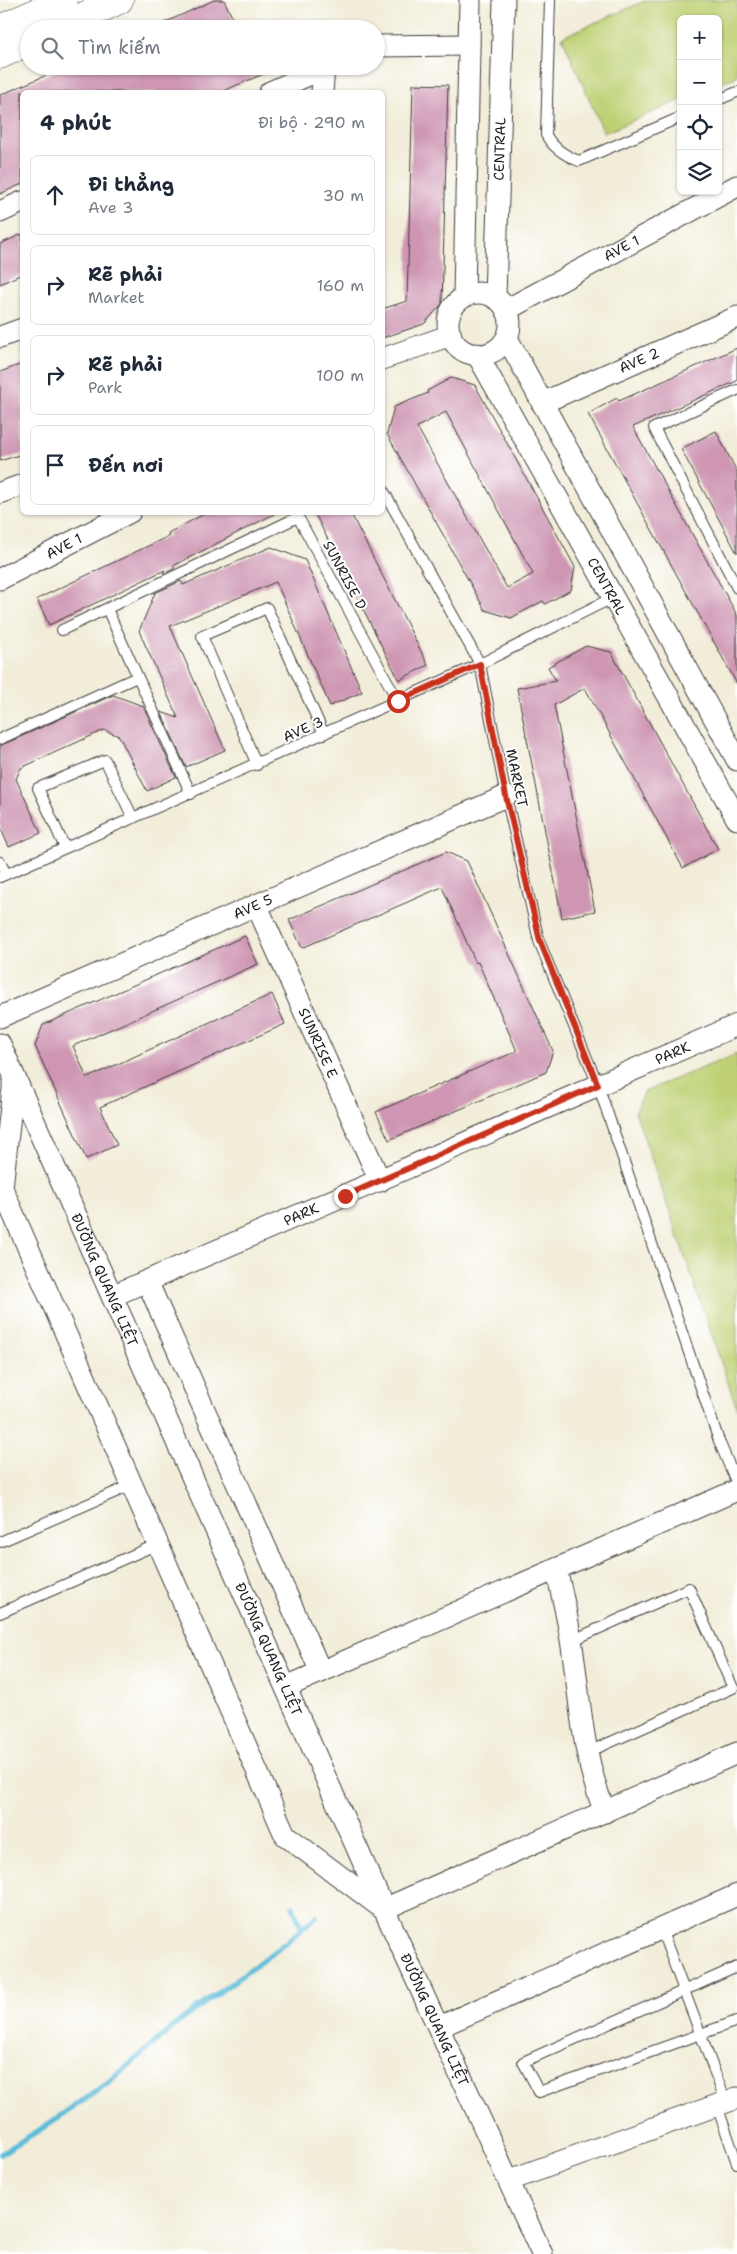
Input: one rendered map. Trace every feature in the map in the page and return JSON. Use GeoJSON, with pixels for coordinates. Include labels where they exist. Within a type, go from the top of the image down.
{"type":"FeatureCollection","features":[{"type":"Feature","properties":{"kind":"main road"},"geometry":{"type":"LineString","coordinates":[[0,29],[64,0]]}},
{"type":"Feature","properties":{"kind":"main road"},"geometry":{"type":"LineString","coordinates":[[76,20],[119,0]]}},
{"type":"Feature","properties":{"kind":"main road"},"geometry":{"type":"LineString","coordinates":[[0,55],[20,46]]}},
{"type":"Feature","properties":{"kind":"street"},"geometry":{"type":"LineString","coordinates":[[464,297],[470,0]]}},
{"type":"Feature","properties":{"kind":"street","name":"CENTRAL"},"geometry":{"type":"LineString","coordinates":[[501,304],[504,0]]}},
{"type":"Feature","properties":{"kind":"street"},"geometry":{"type":"LineString","coordinates":[[385,46],[469,45]]}},
{"type":"Feature","properties":{"kind":"street"},"geometry":{"type":"LineString","coordinates":[[275,90],[309,75]]}},
{"type":"Feature","properties":{"kind":"street"},"geometry":{"type":"LineString","coordinates":[[322,90],[325,75]]}},
{"type":"Feature","properties":{"kind":"street","name":"AVE 1"},"geometry":{"type":"LineString","coordinates":[[501,304],[737,186]]}},
{"type":"Feature","properties":{"kind":"street"},"geometry":{"type":"LineString","coordinates":[[0,212],[20,203]]}},
{"type":"Feature","properties":{"kind":"street"},"geometry":{"type":"LineString","coordinates":[[473,293],[483,293],[501,304],[510,329],[507,338],[491,352],[477,354],[461,349],[451,335],[448,321],[451,310],[464,297],[473,293]]}},
{"type":"Feature","properties":{"kind":"street","name":"AVE 2"},"geometry":{"type":"LineString","coordinates":[[542,403],[737,317]]}},
{"type":"Feature","properties":{"kind":"street"},"geometry":{"type":"LineString","coordinates":[[0,337],[20,330]]}},
{"type":"Feature","properties":{"kind":"street"},"geometry":{"type":"LineString","coordinates":[[392,356],[451,335]]}},
{"type":"Feature","properties":{"kind":"street"},"geometry":{"type":"LineString","coordinates":[[507,338],[737,760]]}},
{"type":"Feature","properties":{"kind":"street","name":"CENTRAL"},"geometry":{"type":"LineString","coordinates":[[477,354],[737,819]]}},
{"type":"Feature","properties":{"kind":"street"},"geometry":{"type":"LineString","coordinates":[[0,493],[20,486]]}},
{"type":"Feature","properties":{"kind":"street","name":"AVE 1"},"geometry":{"type":"LineString","coordinates":[[0,579],[124,515]]}},
{"type":"Feature","properties":{"kind":"street","name":"AVE 5"},"geometry":{"type":"LineString","coordinates":[[0,1016],[257,906],[506,796]]}},
{"type":"Feature","properties":{"kind":"street","name":"SUNRISE E"},"geometry":{"type":"LineString","coordinates":[[257,906],[380,1180]]}},
{"type":"Feature","properties":{"kind":"street","name":"PARK"},"geometry":{"type":"LineString","coordinates":[[112,1296],[737,1025]]}},
{"type":"Feature","properties":{"kind":"street","name":"ĐƯỜNG QUANG LIỆT"},"geometry":{"type":"LineString","coordinates":[[0,1044],[384,1909],[510,2180],[542,2254]]}},
{"type":"Feature","properties":{"kind":"street"},"geometry":{"type":"LineString","coordinates":[[14,1077],[2,1188],[285,1835],[384,1909],[737,1753]]}},
{"type":"Feature","properties":{"kind":"street"},"geometry":{"type":"LineString","coordinates":[[147,1281],[321,1672]]}},
{"type":"Feature","properties":{"kind":"street"},"geometry":{"type":"LineString","coordinates":[[286,1687],[737,1490]]}},
{"type":"Feature","properties":{"kind":"street"},"geometry":{"type":"LineString","coordinates":[[556,1569],[571,1641],[586,1753],[594,1785],[605,1812]]}},
{"type":"Feature","properties":{"kind":"street"},"geometry":{"type":"LineString","coordinates":[[439,2027],[737,1895]]}},
{"type":"Feature","properties":{"kind":"street"},"geometry":{"type":"LineString","coordinates":[[510,2180],[727,2102]]}},
{"type":"Feature","properties":{"kind":"lane"},"geometry":{"type":"LineString","coordinates":[[550,0],[546,135],[550,143],[570,158],[580,161],[677,119]]}},
{"type":"Feature","properties":{"kind":"lane"},"geometry":{"type":"LineString","coordinates":[[722,98],[737,92]]}},
{"type":"Feature","properties":{"kind":"lane"},"geometry":{"type":"LineString","coordinates":[[737,390],[654,428],[737,588]]}},
{"type":"Feature","properties":{"kind":"lane","name":"MARKET"},"geometry":{"type":"LineString","coordinates":[[385,493],[480,664],[506,796],[540,941],[598,1085],[719,1441],[737,1484]]}},
{"type":"Feature","properties":{"kind":"lane","name":"SUNRISE D"},"geometry":{"type":"LineString","coordinates":[[62,630],[298,517],[398,701]]}},
{"type":"Feature","properties":{"kind":"lane","name":"AVE 3"},"geometry":{"type":"LineString","coordinates":[[3,875],[191,794],[480,664],[614,597]]}},
{"type":"Feature","properties":{"kind":"lane"},"geometry":{"type":"LineString","coordinates":[[257,764],[202,636],[268,608],[324,734]]}},
{"type":"Feature","properties":{"kind":"lane"},"geometry":{"type":"LineString","coordinates":[[107,609],[191,794]]}},
{"type":"Feature","properties":{"kind":"lane"},"geometry":{"type":"LineString","coordinates":[[0,739],[138,677]]}},
{"type":"Feature","properties":{"kind":"lane"},"geometry":{"type":"LineString","coordinates":[[65,848],[38,788],[105,760],[133,818]]}},
{"type":"Feature","properties":{"kind":"lane"},"geometry":{"type":"LineString","coordinates":[[0,862],[3,875]]}},
{"type":"Feature","properties":{"kind":"lane"},"geometry":{"type":"LineString","coordinates":[[0,1542],[132,1485]]}},
{"type":"Feature","properties":{"kind":"lane"},"geometry":{"type":"LineString","coordinates":[[0,1613],[158,1544]]}},
{"type":"Feature","properties":{"kind":"lane"},"geometry":{"type":"LineString","coordinates":[[571,1641],[690,1588],[732,1688],[586,1753]]}},
{"type":"Feature","properties":{"kind":"lane"},"geometry":{"type":"LineString","coordinates":[[661,1929],[727,2102],[737,2163]]}},
{"type":"Feature","properties":{"kind":"lane"},"geometry":{"type":"LineString","coordinates":[[737,1968],[524,2062],[539,2092],[737,2021]]}},
{"type":"Feature","properties":{"kind":"green space"},"geometry":{"type":"Polygon","coordinates":[[[647,0],[737,0],[737,76],[722,82],[722,15],[677,15],[677,102],[604,133],[562,37],[647,0]]]}},
{"type":"Feature","properties":{"kind":"green space"},"geometry":{"type":"Polygon","coordinates":[[[737,1054],[737,1409],[635,1111],[645,1091],[737,1054]]]}},
{"type":"Feature","properties":{"kind":"building"},"geometry":{"type":"Polygon","coordinates":[[[214,0],[224,0],[234,20],[171,20],[214,0]]]}},
{"type":"Feature","properties":{"kind":"building"},"geometry":{"type":"Polygon","coordinates":[[[47,75],[261,75],[226,90],[20,90],[20,185],[0,194],[0,95],[47,75]]]}},
{"type":"Feature","properties":{"kind":"building"},"geometry":{"type":"Polygon","coordinates":[[[413,84],[448,85],[442,304],[424,324],[385,337],[385,308],[407,301],[413,84]]]}},
{"type":"Feature","properties":{"kind":"building"},"geometry":{"type":"Polygon","coordinates":[[[20,235],[20,275],[0,284],[0,244],[20,235]]]}},
{"type":"Feature","properties":{"kind":"building"},"geometry":{"type":"Polygon","coordinates":[[[737,348],[737,381],[633,427],[737,615],[737,684],[588,414],[617,398],[619,401],[737,348]]]}},
{"type":"Feature","properties":{"kind":"building"},"geometry":{"type":"Polygon","coordinates":[[[20,365],[20,455],[0,461],[0,372],[20,365]]]}},
{"type":"Feature","properties":{"kind":"building"},"geometry":{"type":"Polygon","coordinates":[[[451,378],[475,385],[575,567],[571,590],[545,604],[543,601],[511,618],[485,610],[387,434],[394,407],[428,393],[427,391],[451,378]],[[446,412],[417,427],[507,588],[533,574],[446,412]]]}},
{"type":"Feature","properties":{"kind":"building"},"geometry":{"type":"Polygon","coordinates":[[[716,431],[737,472],[737,553],[681,449],[716,431]]]}},
{"type":"Feature","properties":{"kind":"building"},"geometry":{"type":"Polygon","coordinates":[[[202,515],[272,515],[173,566],[175,568],[163,574],[165,570],[49,625],[37,599],[169,536],[168,533],[202,515]]]}},
{"type":"Feature","properties":{"kind":"building"},"geometry":{"type":"Polygon","coordinates":[[[316,515],[352,515],[428,665],[399,680],[316,515]]]}},
{"type":"Feature","properties":{"kind":"building"},"geometry":{"type":"Polygon","coordinates":[[[271,547],[305,560],[362,692],[330,706],[276,582],[170,626],[225,750],[186,767],[161,712],[178,718],[139,631],[155,593],[181,581],[183,585],[271,547]]]}},
{"type":"Feature","properties":{"kind":"building"},"geometry":{"type":"Polygon","coordinates":[[[586,646],[611,652],[718,849],[683,868],[585,688],[554,705],[595,911],[562,918],[517,688],[556,681],[548,667],[586,646]]]}},
{"type":"Feature","properties":{"kind":"building"},"geometry":{"type":"Polygon","coordinates":[[[113,695],[143,706],[176,777],[147,791],[119,736],[104,730],[21,768],[16,779],[41,833],[9,847],[0,827],[0,746],[113,695]]]}},
{"type":"Feature","properties":{"kind":"building"},"geometry":{"type":"Polygon","coordinates":[[[446,852],[467,861],[553,1051],[546,1072],[389,1140],[376,1112],[517,1051],[478,962],[476,963],[442,887],[302,948],[289,920],[446,852]]]}},
{"type":"Feature","properties":{"kind":"building"},"geometry":{"type":"Polygon","coordinates":[[[245,936],[258,964],[73,1046],[87,1078],[272,994],[285,1024],[100,1107],[117,1145],[86,1159],[35,1046],[43,1025],[245,936]]]}},
{"type":"Feature","properties":{"kind":"waterway"},"geometry":{"type":"LineString","coordinates":[[293,1907],[302,1929]]}},
{"type":"Feature","properties":{"kind":"waterway"},"geometry":{"type":"LineString","coordinates":[[0,2154],[38,2131],[107,2084],[179,2022],[279,1948],[316,1917]]}},
{"type":"Feature","properties":{"kind":"route"},"geometry":{"type":"LineString","coordinates":[[345,1196],[598,1085],[540,941],[506,796],[480,664],[398,701]]}}]}
